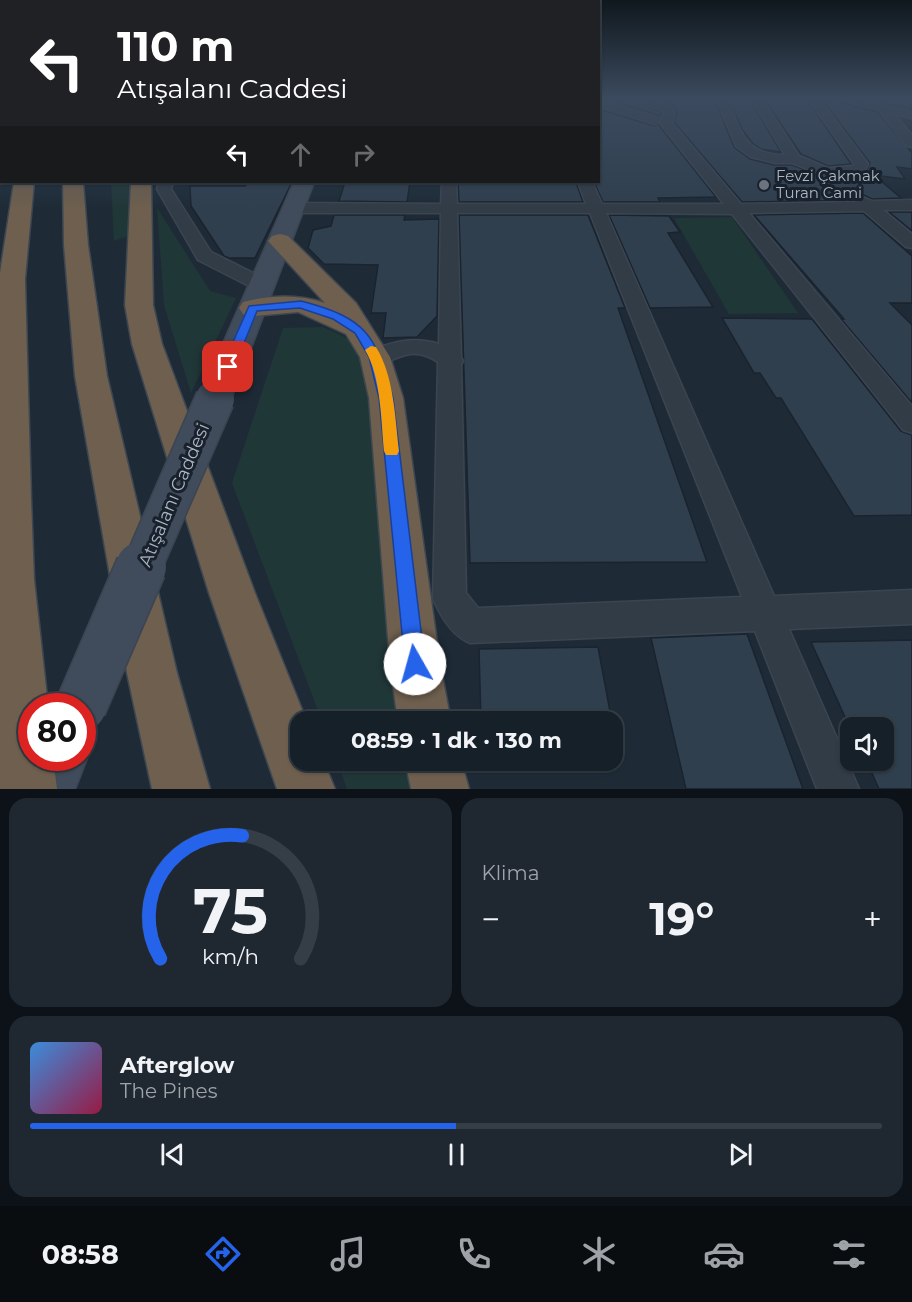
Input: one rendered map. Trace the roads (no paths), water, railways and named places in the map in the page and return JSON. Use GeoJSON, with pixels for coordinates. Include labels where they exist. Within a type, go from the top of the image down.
{"type":"FeatureCollection","features":[{"type":"Feature","properties":{"kind":"highway"},"geometry":{"type":"LineString","coordinates":[[24,183],[12,279],[11,499],[12,579],[28,789]]}},
{"type":"Feature","properties":{"kind":"highway"},"geometry":{"type":"LineString","coordinates":[[73,183],[76,245],[91,376],[152,674],[181,789]]}},
{"type":"Feature","properties":{"kind":"highway"},"geometry":{"type":"LineString","coordinates":[[141,183],[139,305],[147,344],[232,593],[306,789]]}},
{"type":"Feature","properties":{"kind":"highway"},"geometry":{"type":"LineString","coordinates":[[280,241],[346,309],[367,343],[386,398],[414,653],[423,711]]}},
{"type":"Feature","properties":{"kind":"highway"},"geometry":{"type":"LineString","coordinates":[[257,297],[301,304],[338,316],[367,343]]}},
{"type":"Feature","properties":{"kind":"highway"},"geometry":{"type":"LineString","coordinates":[[0,443],[11,499]]}},
{"type":"Feature","properties":{"kind":"highway"},"geometry":{"type":"LineString","coordinates":[[436,771],[440,789]]}},
{"type":"Feature","properties":{"kind":"main road","name":"Atışalanı Caddesi"},"geometry":{"type":"LineString","coordinates":[[87,693],[220,387],[304,183]]}},
{"type":"Feature","properties":{"kind":"main road"},"geometry":{"type":"LineString","coordinates":[[46,789],[54,771]]}},
{"type":"Feature","properties":{"kind":"street"},"geometry":{"type":"LineString","coordinates":[[676,135],[912,423]]}},
{"type":"Feature","properties":{"kind":"street"},"geometry":{"type":"LineString","coordinates":[[737,135],[742,146],[756,154],[775,159],[794,159],[826,172],[912,243]]}},
{"type":"Feature","properties":{"kind":"street"},"geometry":{"type":"LineString","coordinates":[[779,135],[794,159]]}},
{"type":"Feature","properties":{"kind":"street"},"geometry":{"type":"LineString","coordinates":[[826,172],[859,170],[861,164],[840,135]]}},
{"type":"Feature","properties":{"kind":"street"},"geometry":{"type":"LineString","coordinates":[[166,183],[164,189],[204,256],[257,297]]}},
{"type":"Feature","properties":{"kind":"street"},"geometry":{"type":"LineString","coordinates":[[585,183],[838,789]]}},
{"type":"Feature","properties":{"kind":"street"},"geometry":{"type":"LineString","coordinates":[[450,196],[452,361],[450,599],[470,626],[912,607]]}},
{"type":"Feature","properties":{"kind":"street"},"geometry":{"type":"LineString","coordinates":[[293,208],[348,207],[450,196],[597,209],[912,205]]}},
{"type":"Feature","properties":{"kind":"street"},"geometry":{"type":"LineString","coordinates":[[367,343],[433,348],[452,361]]}},
{"type":"Feature","properties":{"kind":"place","name":"Fevzi Çakmak Turan Cami"},"geometry":{"type":"Point","coordinates":[764,185]}}]}
